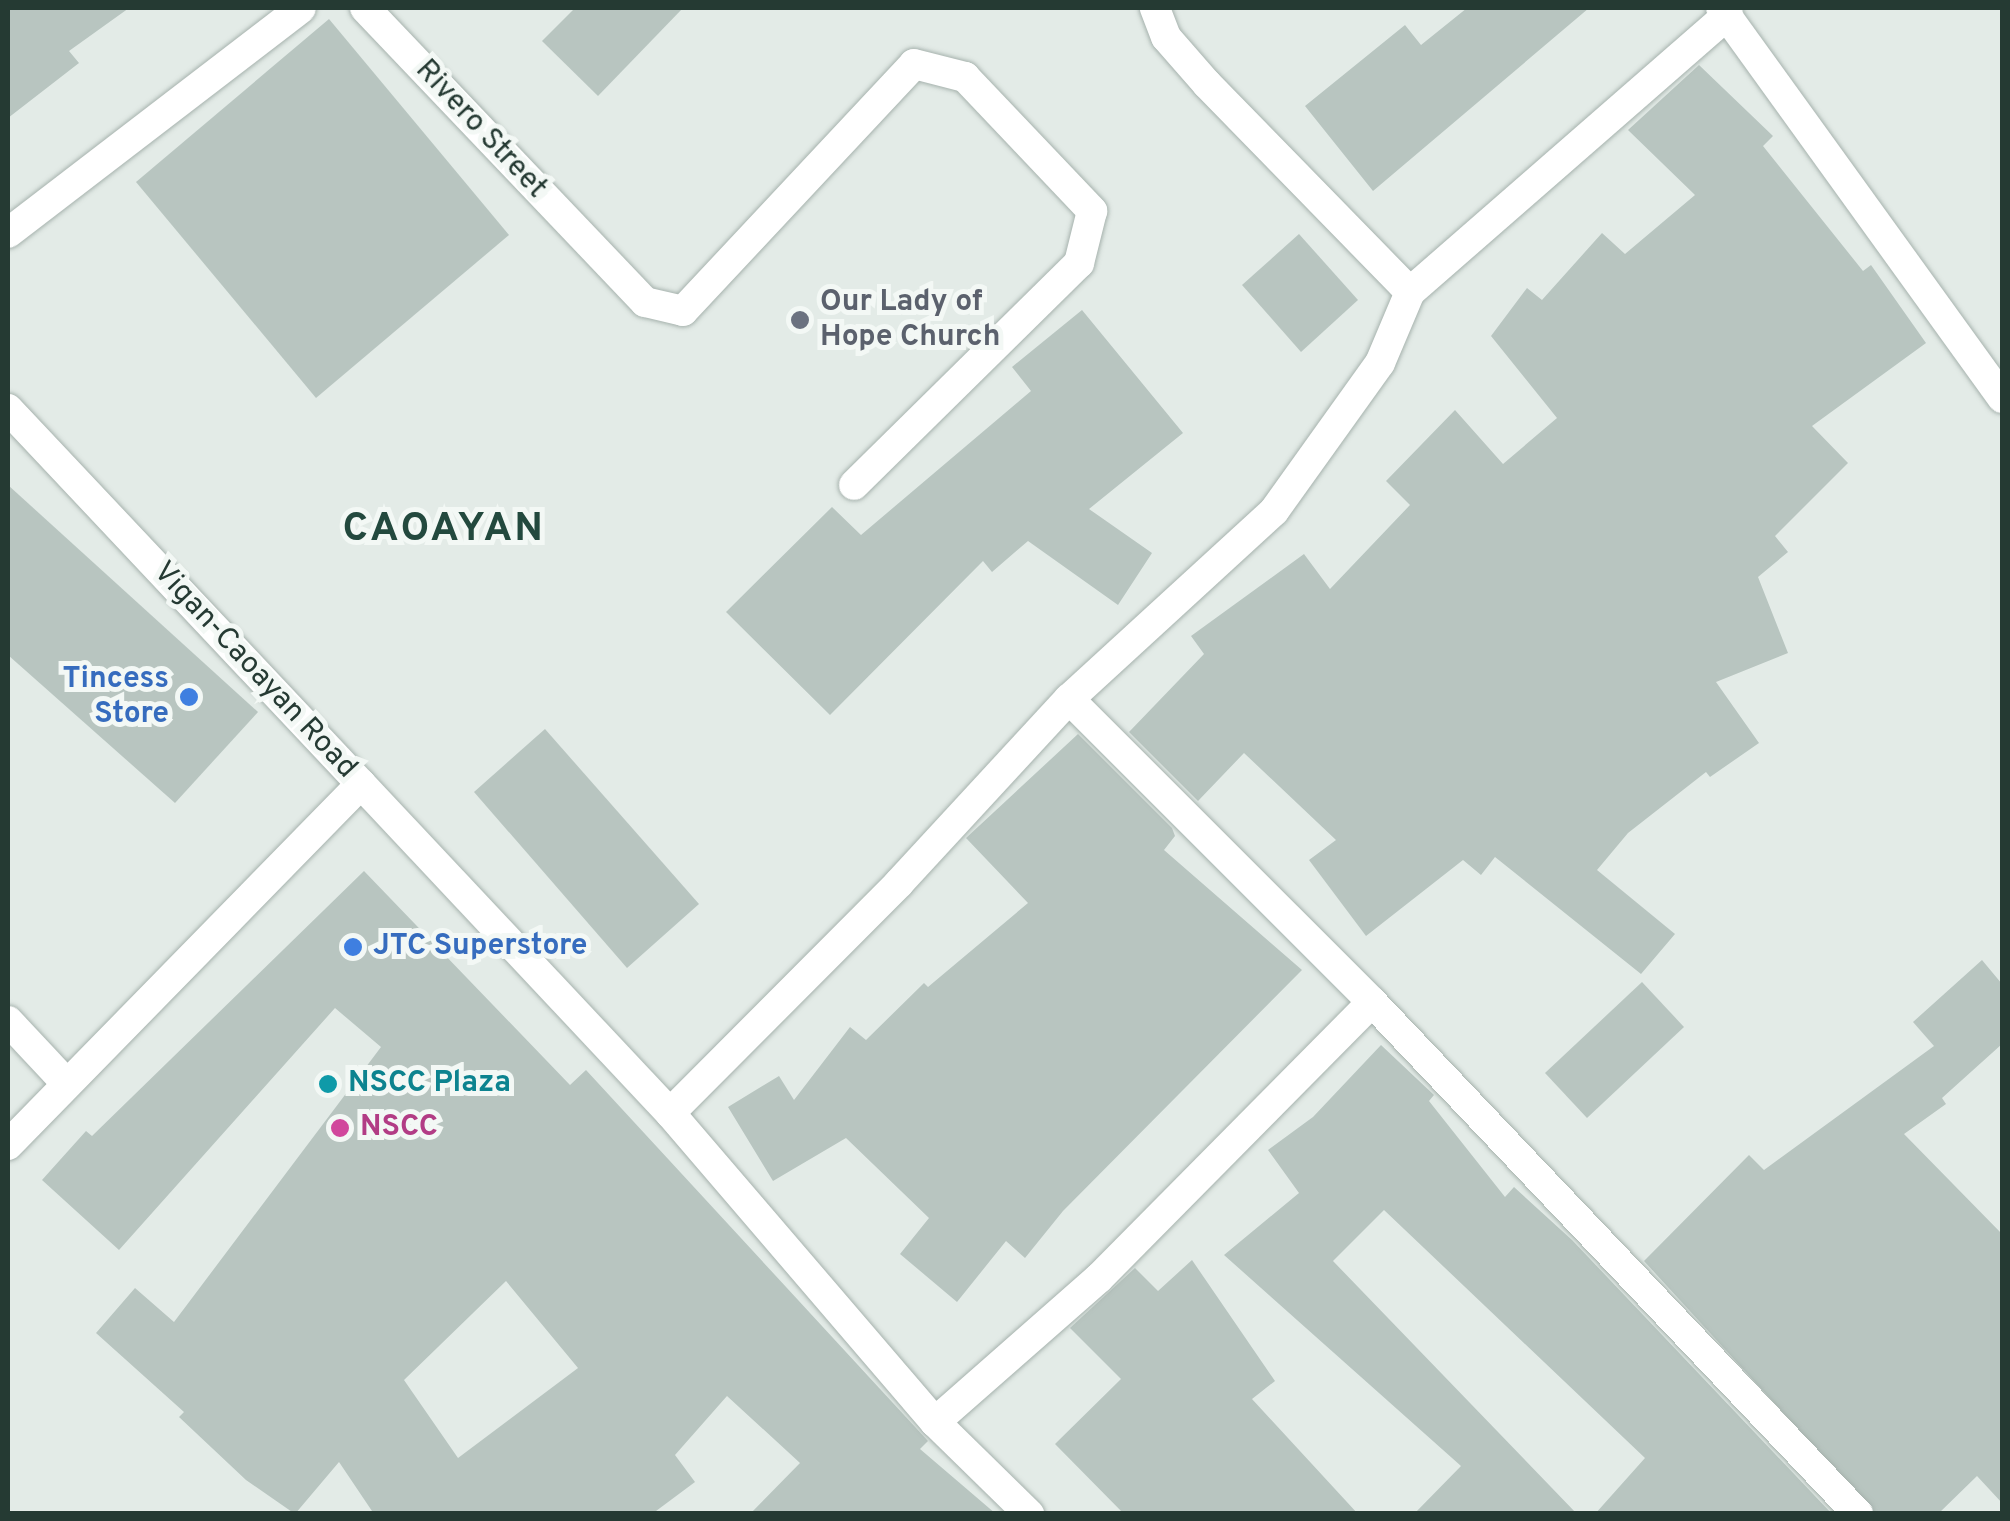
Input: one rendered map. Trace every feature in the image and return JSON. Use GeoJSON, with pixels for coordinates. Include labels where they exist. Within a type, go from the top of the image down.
{"type":"FeatureCollection","features":[{"type":"Feature","properties":{"kind":"street"},"geometry":{"type":"LineString","coordinates":[[8,232],[301,8]]}},
{"type":"Feature","properties":{"kind":"street","name":"Rivero Street"},"geometry":{"type":"LineString","coordinates":[[365,8],[646,302],[683,311],[914,64],[965,77],[1092,211],[1079,263],[854,485]]}},
{"type":"Feature","properties":{"kind":"street"},"geometry":{"type":"LineString","coordinates":[[1156,8],[1166,36],[1207,84],[1410,292]]}},
{"type":"Feature","properties":{"kind":"street"},"geometry":{"type":"LineString","coordinates":[[670,1113],[900,883],[1070,699],[1274,510],[1380,363],[1410,292],[1725,12],[2002,398]]}},
{"type":"Feature","properties":{"kind":"street","name":"Vigan-Caoayan Road"},"geometry":{"type":"LineString","coordinates":[[8,408],[361,784],[64,1082],[8,1144]]}},
{"type":"Feature","properties":{"kind":"street"},"geometry":{"type":"LineString","coordinates":[[1070,699],[1372,1002],[1858,1514]]}},
{"type":"Feature","properties":{"kind":"street"},"geometry":{"type":"LineString","coordinates":[[361,784],[670,1113],[935,1422],[1029,1514]]}},
{"type":"Feature","properties":{"kind":"street"},"geometry":{"type":"LineString","coordinates":[[935,1422],[1099,1278],[1372,1002]]}},
{"type":"Feature","properties":{"kind":"street"},"geometry":{"type":"LineString","coordinates":[[8,1020],[64,1082]]}},
{"type":"Feature","properties":{"kind":"building"},"geometry":{"type":"Polygon","coordinates":[[[8,8],[129,8],[69,51],[79,63],[8,118],[8,8]]]}},
{"type":"Feature","properties":{"kind":"building"},"geometry":{"type":"Polygon","coordinates":[[[575,8],[683,8],[598,96],[542,41],[575,8]]]}},
{"type":"Feature","properties":{"kind":"building"},"geometry":{"type":"Polygon","coordinates":[[[1467,8],[1589,8],[1373,191],[1305,106],[1405,25],[1421,45],[1467,8]]]}},
{"type":"Feature","properties":{"kind":"building"},"geometry":{"type":"Polygon","coordinates":[[[329,19],[509,235],[316,398],[136,182],[329,19]]]}},
{"type":"Feature","properties":{"kind":"building"},"geometry":{"type":"Polygon","coordinates":[[[1699,65],[1773,136],[1763,146],[1863,271],[1871,265],[1926,343],[1812,426],[1848,463],[1775,536],[1788,552],[1758,577],[1788,653],[1716,682],[1759,743],[1710,777],[1706,772],[1628,833],[1597,870],[1675,934],[1641,974],[1495,857],[1481,875],[1463,860],[1366,936],[1309,860],[1336,840],[1244,753],[1198,801],[1129,732],[1204,654],[1191,636],[1304,554],[1330,589],[1410,505],[1386,481],[1455,410],[1503,464],[1557,418],[1491,336],[1527,288],[1542,300],[1602,233],[1625,254],[1695,195],[1628,130],[1699,65]]]}},
{"type":"Feature","properties":{"kind":"building"},"geometry":{"type":"Polygon","coordinates":[[[1299,234],[1358,300],[1301,352],[1242,285],[1299,234]]]}},
{"type":"Feature","properties":{"kind":"building"},"geometry":{"type":"Polygon","coordinates":[[[1082,310],[1183,433],[1089,509],[1152,553],[1118,605],[1028,541],[992,572],[983,561],[830,715],[726,612],[832,507],[861,535],[1031,391],[1012,367],[1082,310]]]}},
{"type":"Feature","properties":{"kind":"building"},"geometry":{"type":"Polygon","coordinates":[[[8,485],[258,712],[175,803],[8,655],[8,485]]]}},
{"type":"Feature","properties":{"kind":"building"},"geometry":{"type":"Polygon","coordinates":[[[545,729],[699,904],[627,968],[474,792],[545,729]]]}},
{"type":"Feature","properties":{"kind":"building"},"geometry":{"type":"Polygon","coordinates":[[[1078,734],[1172,828],[1175,836],[1164,850],[1302,970],[1063,1211],[1025,1258],[1006,1241],[957,1302],[900,1254],[929,1218],[846,1138],[773,1181],[728,1107],[779,1076],[794,1100],[850,1027],[866,1040],[924,983],[928,987],[1028,903],[966,838],[1078,734]]]}},
{"type":"Feature","properties":{"kind":"building"},"geometry":{"type":"Polygon","coordinates":[[[364,871],[570,1085],[586,1070],[928,1441],[920,1449],[996,1514],[750,1514],[800,1463],[727,1396],[675,1455],[695,1482],[652,1514],[374,1514],[339,1462],[295,1514],[246,1480],[179,1417],[184,1412],[96,1333],[135,1288],[174,1322],[381,1047],[335,1008],[119,1250],[42,1180],[86,1131],[92,1136],[364,871]],[[506,1281],[404,1380],[458,1458],[578,1368],[506,1281]]]}},
{"type":"Feature","properties":{"kind":"building"},"geometry":{"type":"Polygon","coordinates":[[[1982,960],[2002,984],[2002,1044],[1942,1098],[1946,1104],[1904,1134],[2002,1234],[2002,1503],[1977,1476],[1938,1514],[1876,1514],[1644,1261],[1749,1155],[1764,1170],[1934,1046],[1913,1022],[1982,960]]]}},
{"type":"Feature","properties":{"kind":"building"},"geometry":{"type":"Polygon","coordinates":[[[1642,982],[1684,1027],[1587,1118],[1545,1073],[1642,982]]]}},
{"type":"Feature","properties":{"kind":"building"},"geometry":{"type":"Polygon","coordinates":[[[1381,1045],[1434,1095],[1429,1101],[1505,1197],[1514,1187],[1572,1240],[1832,1514],[1595,1514],[1645,1458],[1384,1210],[1333,1261],[1577,1514],[1414,1514],[1461,1466],[1224,1255],[1299,1193],[1268,1150],[1313,1117],[1381,1045]]]}},
{"type":"Feature","properties":{"kind":"building"},"geometry":{"type":"Polygon","coordinates":[[[1192,1260],[1275,1381],[1252,1399],[1358,1514],[1124,1514],[1055,1444],[1121,1379],[1070,1328],[1135,1268],[1158,1291],[1192,1260]]]}},
{"type":"Feature","properties":{"kind":"place","name":"Our Lady of Hope Church"},"geometry":{"type":"Point","coordinates":[800,320]}},
{"type":"Feature","properties":{"kind":"place","name":"Tincess Store"},"geometry":{"type":"Point","coordinates":[189,697]}},
{"type":"Feature","properties":{"kind":"place","name":"JTC Superstore"},"geometry":{"type":"Point","coordinates":[353,947]}},
{"type":"Feature","properties":{"kind":"place","name":"NSCC Plaza"},"geometry":{"type":"Point","coordinates":[328,1084]}},
{"type":"Feature","properties":{"kind":"place","name":"NSCC"},"geometry":{"type":"Point","coordinates":[340,1128]}},
{"type":"Feature","properties":{"kind":"district","name":"CAOAYAN"},"geometry":{"type":"Point","coordinates":[444,530]}}]}
